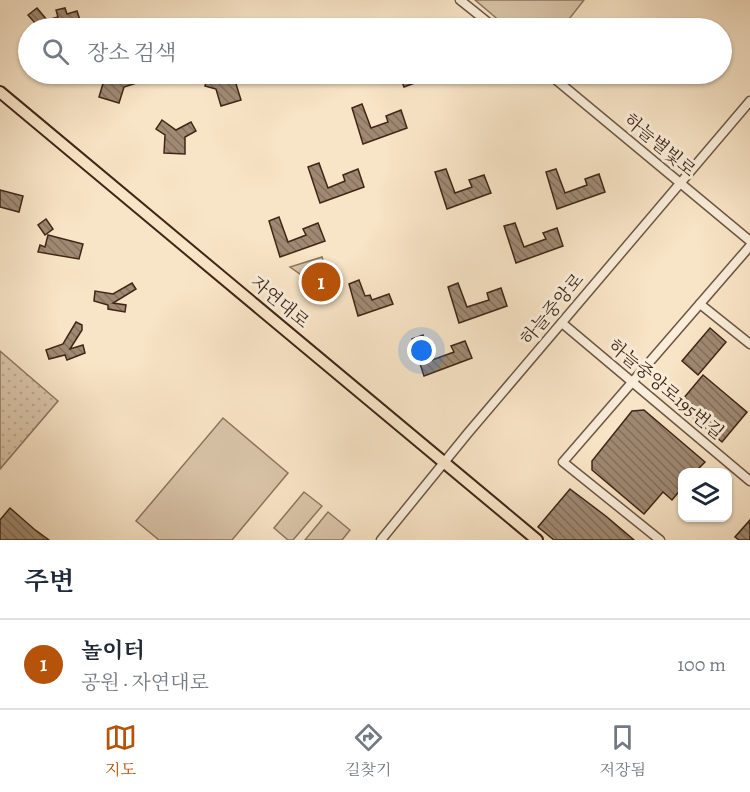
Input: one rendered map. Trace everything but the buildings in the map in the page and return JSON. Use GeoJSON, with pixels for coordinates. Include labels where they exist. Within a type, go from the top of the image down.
{"type":"FeatureCollection","features":[{"type":"Feature","properties":{"kind":"main road","name":"자연대로"},"geometry":{"type":"LineString","coordinates":[[0,92],[446,461],[537,540]]}},
{"type":"Feature","properties":{"kind":"street"},"geometry":{"type":"LineString","coordinates":[[460,0],[482,18]]}},
{"type":"Feature","properties":{"kind":"street","name":"하늘별빛로"},"geometry":{"type":"LineString","coordinates":[[561,84],[750,241]]}},
{"type":"Feature","properties":{"kind":"street","name":"하늘중앙로"},"geometry":{"type":"LineString","coordinates":[[381,540],[750,101]]}},
{"type":"Feature","properties":{"kind":"street"},"geometry":{"type":"LineString","coordinates":[[660,540],[563,462],[750,246]]}},
{"type":"Feature","properties":{"kind":"street"},"geometry":{"type":"LineString","coordinates":[[700,304],[750,344]]}},
{"type":"Feature","properties":{"kind":"street","name":"하늘중앙로195번길"},"geometry":{"type":"LineString","coordinates":[[562,323],[750,481]]}},
{"type":"Feature","properties":{"kind":"shaded area"},"geometry":{"type":"Polygon","coordinates":[[[475,0],[584,0],[570,18],[496,18],[475,0]]]}},
{"type":"Feature","properties":{"kind":"shaded area"},"geometry":{"type":"Polygon","coordinates":[[[322,257],[334,298],[290,267],[322,257]]]}},
{"type":"Feature","properties":{"kind":"shaded area"},"geometry":{"type":"Polygon","coordinates":[[[0,351],[58,401],[0,469],[0,351]]]}},
{"type":"Feature","properties":{"kind":"shaded area"},"geometry":{"type":"Polygon","coordinates":[[[223,418],[288,473],[232,540],[159,540],[136,521],[223,418]]]}},
{"type":"Feature","properties":{"kind":"shaded area"},"geometry":{"type":"Polygon","coordinates":[[[304,492],[322,506],[293,540],[288,540],[274,528],[304,492]]]}},
{"type":"Feature","properties":{"kind":"shaded area"},"geometry":{"type":"Polygon","coordinates":[[[328,512],[350,530],[342,540],[305,540],[328,512]]]}},
{"type":"Feature","properties":{"kind":"place","name":"놀이터"},"geometry":{"type":"Point","coordinates":[321,282]}}]}
